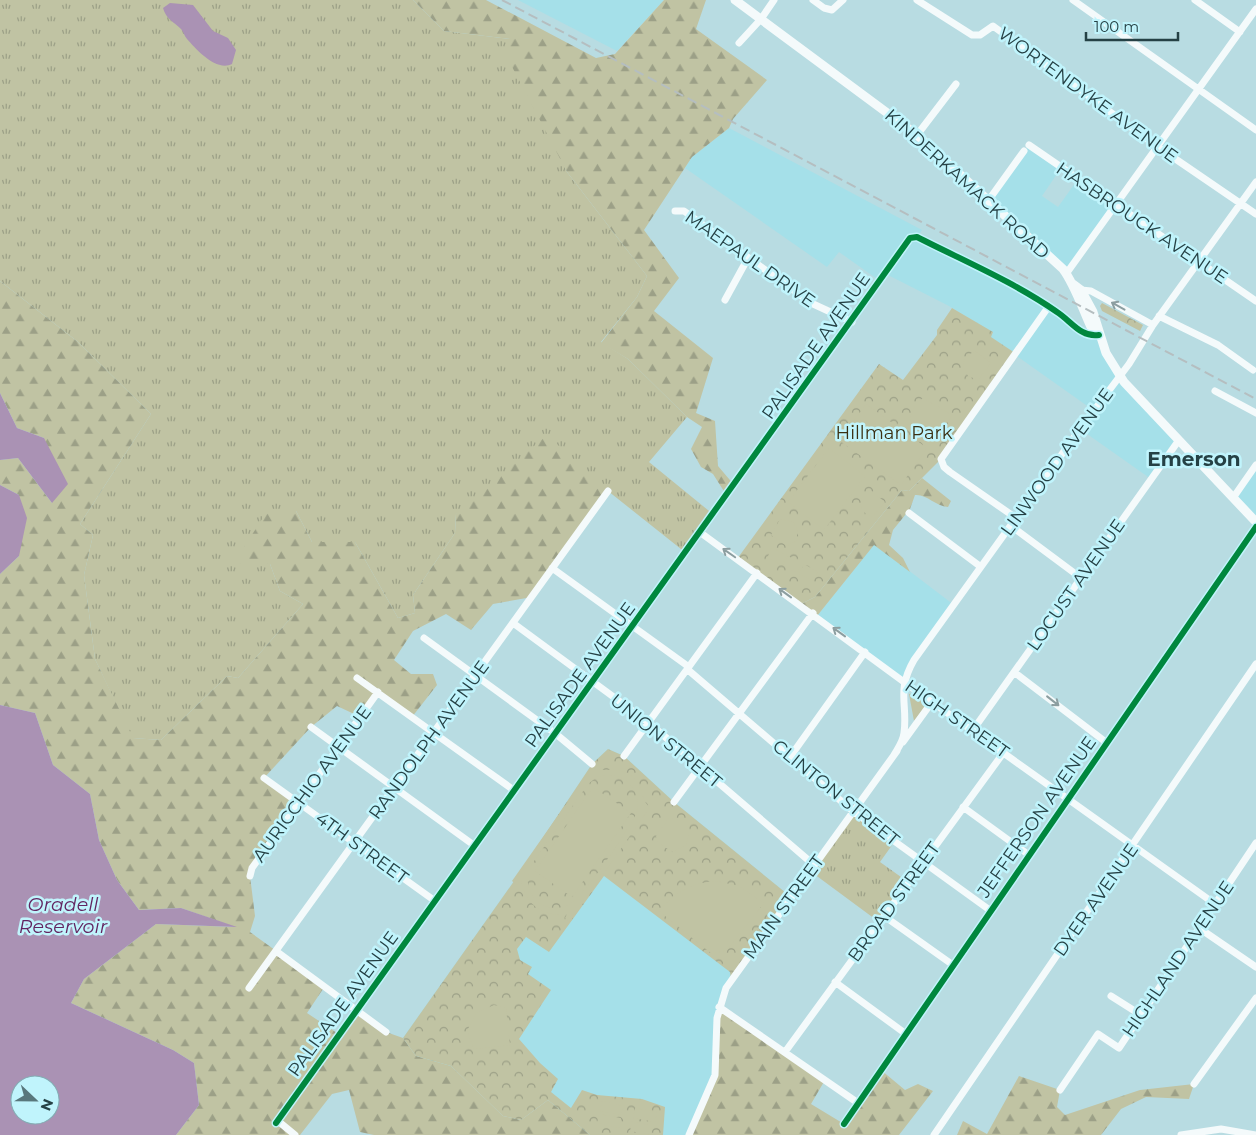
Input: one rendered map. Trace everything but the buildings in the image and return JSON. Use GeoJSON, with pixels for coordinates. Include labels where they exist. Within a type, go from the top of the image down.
{"type":"FeatureCollection","features":[{"type":"Feature","properties":{"kind":"main road","name":"KINDERKAMACK ROAD"},"geometry":{"type":"LineString","coordinates":[[735,0],[917,135],[1066,274],[1092,328],[1099,333]]}},
{"type":"Feature","properties":{"kind":"main road","name":"KINDERKAMACK ROAD"},"geometry":{"type":"LineString","coordinates":[[1072,284],[1081,290],[1099,325],[1099,333],[1119,375],[1256,522]]}},
{"type":"Feature","properties":{"kind":"street"},"geometry":{"type":"LineString","coordinates":[[739,43],[761,19],[774,0]]}},
{"type":"Feature","properties":{"kind":"street"},"geometry":{"type":"LineString","coordinates":[[812,0],[824,8],[832,10],[843,0]]}},
{"type":"Feature","properties":{"kind":"street","name":"WORTENDYKE AVENUE"},"geometry":{"type":"LineString","coordinates":[[917,0],[972,35],[980,35],[993,26],[1158,147],[1256,214]]}},
{"type":"Feature","properties":{"kind":"street"},"geometry":{"type":"LineString","coordinates":[[1073,0],[1256,130]]}},
{"type":"Feature","properties":{"kind":"street"},"geometry":{"type":"LineString","coordinates":[[1195,0],[1240,32]]}},
{"type":"Feature","properties":{"kind":"street"},"geometry":{"type":"LineString","coordinates":[[1066,274],[1256,9]]}},
{"type":"Feature","properties":{"kind":"street"},"geometry":{"type":"LineString","coordinates":[[917,135],[956,84]]}},
{"type":"Feature","properties":{"kind":"street","name":"HASBROUCK AVENUE"},"geometry":{"type":"LineString","coordinates":[[988,200],[1027,148],[1116,205],[1256,301]]}},
{"type":"Feature","properties":{"kind":"street","name":"LINWOOD AVENUE"},"geometry":{"type":"LineString","coordinates":[[894,755],[904,734],[904,682],[914,660],[1119,375],[1129,364],[1159,316],[1256,182]]}},
{"type":"Feature","properties":{"kind":"street","name":"MAEPAUL DRIVE"},"geometry":{"type":"LineString","coordinates":[[675,211],[684,211],[812,303],[852,322]]}},
{"type":"Feature","properties":{"kind":"street","name":"PALISADE AVENUE"},"geometry":{"type":"LineString","coordinates":[[294,1135],[277,1122],[701,533],[910,238],[917,236],[1049,306]]}},
{"type":"Feature","properties":{"kind":"street"},"geometry":{"type":"LineString","coordinates":[[725,300],[748,258]]}},
{"type":"Feature","properties":{"kind":"street"},"geometry":{"type":"LineString","coordinates":[[1081,290],[1091,292],[1153,325]]}},
{"type":"Feature","properties":{"kind":"street"},"geometry":{"type":"LineString","coordinates":[[1016,518],[950,472],[941,464],[942,455],[1049,306],[1082,333],[1099,333]]}},
{"type":"Feature","properties":{"kind":"street"},"geometry":{"type":"LineString","coordinates":[[1159,316],[1218,345],[1253,370]]}},
{"type":"Feature","properties":{"kind":"street"},"geometry":{"type":"LineString","coordinates":[[1215,391],[1256,413]]}},
{"type":"Feature","properties":{"kind":"street","name":"LOCUST AVENUE"},"geometry":{"type":"LineString","coordinates":[[973,730],[1179,440]]}},
{"type":"Feature","properties":{"kind":"street"},"geometry":{"type":"LineString","coordinates":[[1233,498],[1256,466]]}},
{"type":"Feature","properties":{"kind":"street","name":"RANDOLPH AVENUE"},"geometry":{"type":"LineString","coordinates":[[249,988],[608,491]]}},
{"type":"Feature","properties":{"kind":"street"},"geometry":{"type":"LineString","coordinates":[[909,513],[981,566]]}},
{"type":"Feature","properties":{"kind":"street"},"geometry":{"type":"LineString","coordinates":[[1012,526],[1081,578]]}},
{"type":"Feature","properties":{"kind":"street","name":"JEFFERSON AVENUE"},"geometry":{"type":"LineString","coordinates":[[844,1124],[1256,528]]}},
{"type":"Feature","properties":{"kind":"street","name":"HIGH STREET"},"geometry":{"type":"LineString","coordinates":[[701,533],[813,613],[904,682],[1134,844],[1215,904]]}},
{"type":"Feature","properties":{"kind":"street","name":"CLINTON STREET"},"geometry":{"type":"LineString","coordinates":[[552,568],[688,668],[854,812],[991,911]]}},
{"type":"Feature","properties":{"kind":"street"},"geometry":{"type":"LineString","coordinates":[[624,756],[757,573]]}},
{"type":"Feature","properties":{"kind":"street"},"geometry":{"type":"LineString","coordinates":[[674,802],[701,768],[813,613]]}},
{"type":"Feature","properties":{"kind":"street","name":"UNION STREET"},"geometry":{"type":"LineString","coordinates":[[513,622],[593,683],[649,722],[814,865]]}},
{"type":"Feature","properties":{"kind":"street"},"geometry":{"type":"LineString","coordinates":[[424,638],[474,677],[556,734],[592,764]]}},
{"type":"Feature","properties":{"kind":"street"},"geometry":{"type":"LineString","coordinates":[[790,757],[865,652]]}},
{"type":"Feature","properties":{"kind":"street","name":"DYER AVENUE"},"geometry":{"type":"LineString","coordinates":[[934,1135],[1256,664]]}},
{"type":"Feature","properties":{"kind":"street"},"geometry":{"type":"LineString","coordinates":[[1014,672],[1107,743]]}},
{"type":"Feature","properties":{"kind":"street"},"geometry":{"type":"LineString","coordinates":[[357,678],[515,791]]}},
{"type":"Feature","properties":{"kind":"street","name":"AURICCHIO AVENUE"},"geometry":{"type":"LineString","coordinates":[[250,876],[252,868],[378,692]]}},
{"type":"Feature","properties":{"kind":"street","name":"MAIN STREET"},"geometry":{"type":"LineString","coordinates":[[689,1135],[715,1075],[719,1007],[731,980],[932,702]]}},
{"type":"Feature","properties":{"kind":"street"},"geometry":{"type":"LineString","coordinates":[[311,727],[475,846]]}},
{"type":"Feature","properties":{"kind":"street","name":"BROAD STREET"},"geometry":{"type":"LineString","coordinates":[[785,1052],[1004,752]]}},
{"type":"Feature","properties":{"kind":"street","name":"4TH STREET"},"geometry":{"type":"LineString","coordinates":[[264,778],[435,901]]}},
{"type":"Feature","properties":{"kind":"street"},"geometry":{"type":"LineString","coordinates":[[963,807],[1029,855]]}},
{"type":"Feature","properties":{"kind":"street","name":"HIGHLAND AVENUE"},"geometry":{"type":"LineString","coordinates":[[1060,1090],[1098,1034],[1119,1048],[1256,843]]}},
{"type":"Feature","properties":{"kind":"street"},"geometry":{"type":"LineString","coordinates":[[884,916],[954,965]]}},
{"type":"Feature","properties":{"kind":"street"},"geometry":{"type":"LineString","coordinates":[[1199,928],[1256,966]]}},
{"type":"Feature","properties":{"kind":"street"},"geometry":{"type":"LineString","coordinates":[[276,951],[386,1032]]}},
{"type":"Feature","properties":{"kind":"street"},"geometry":{"type":"LineString","coordinates":[[835,982],[906,1034]]}},
{"type":"Feature","properties":{"kind":"street"},"geometry":{"type":"LineString","coordinates":[[1111,996],[1140,1015]]}},
{"type":"Feature","properties":{"kind":"street"},"geometry":{"type":"LineString","coordinates":[[1194,1084],[1256,998]]}},
{"type":"Feature","properties":{"kind":"street"},"geometry":{"type":"LineString","coordinates":[[719,1007],[858,1103]]}},
{"type":"Feature","properties":{"kind":"street"},"geometry":{"type":"LineString","coordinates":[[1181,1135],[1221,1129],[1256,1135]]}},
{"type":"Feature","properties":{"kind":"shaded area"},"geometry":{"type":"Polygon","coordinates":[[[518,0],[664,0],[617,51],[518,0]]]}},
{"type":"Feature","properties":{"kind":"shaded area"},"geometry":{"type":"Polygon","coordinates":[[[729,128],[922,230],[918,236],[1029,295],[1082,333],[1099,335],[1113,365],[1179,440],[1151,479],[1080,429],[1093,410],[990,337],[993,333],[949,306],[886,274],[880,281],[839,252],[827,267],[685,168],[692,157],[729,128]]]}},
{"type":"Feature","properties":{"kind":"shaded area"},"geometry":{"type":"Polygon","coordinates":[[[1029,145],[1061,168],[1042,196],[1058,207],[1078,179],[1116,205],[1066,274],[988,201],[1029,145]]]}},
{"type":"Feature","properties":{"kind":"shaded area"},"geometry":{"type":"Polygon","coordinates":[[[1256,465],[1256,522],[1233,498],[1256,465]]]}},
{"type":"Feature","properties":{"kind":"shaded area"},"geometry":{"type":"Polygon","coordinates":[[[874,544],[954,605],[904,680],[817,616],[874,544]]]}},
{"type":"Feature","properties":{"kind":"shaded area"},"geometry":{"type":"Polygon","coordinates":[[[608,749],[624,756],[674,802],[791,897],[726,988],[717,1064],[689,1135],[590,1135],[548,1100],[416,1056],[403,1038],[512,884],[592,764],[608,749]]]}},
{"type":"Feature","properties":{"kind":"green space"},"geometry":{"type":"Polygon","coordinates":[[[0,0],[413,0],[444,31],[510,39],[567,172],[647,276],[637,297],[601,342],[628,359],[687,417],[649,462],[714,515],[686,553],[608,491],[456,514],[455,533],[413,595],[415,613],[398,618],[355,542],[312,542],[296,511],[270,564],[280,591],[303,604],[238,678],[227,676],[161,740],[132,738],[95,659],[84,575],[93,535],[80,524],[151,414],[78,342],[0,281],[0,0]]]}},
{"type":"Feature","properties":{"kind":"green space"},"geometry":{"type":"Polygon","coordinates":[[[413,0],[486,0],[596,58],[615,54],[664,0],[706,0],[696,29],[767,80],[733,119],[729,128],[692,157],[644,230],[679,278],[654,311],[713,358],[696,413],[715,421],[718,466],[735,486],[727,496],[713,474],[701,467],[691,449],[702,427],[687,417],[628,359],[601,343],[637,297],[647,276],[567,172],[508,59],[510,39],[444,31],[413,0]]]}},
{"type":"Feature","properties":{"kind":"green space"},"geometry":{"type":"Polygon","coordinates":[[[0,281],[78,342],[151,414],[80,524],[93,535],[84,575],[95,659],[133,738],[161,740],[227,676],[238,678],[303,604],[280,591],[270,564],[233,564],[266,513],[296,511],[312,542],[355,542],[398,618],[415,613],[413,595],[455,533],[456,514],[547,435],[608,491],[532,597],[493,604],[471,630],[446,614],[413,631],[394,660],[411,674],[433,674],[437,685],[412,717],[378,693],[354,726],[352,713],[337,706],[311,727],[264,778],[299,803],[250,876],[255,916],[250,932],[325,986],[307,1013],[340,1035],[357,1010],[386,1032],[403,1038],[416,1056],[451,1066],[503,1116],[521,1120],[548,1100],[590,1135],[374,1135],[360,1132],[349,1090],[332,1094],[300,1135],[176,1135],[199,1105],[194,1063],[173,1050],[71,1003],[84,979],[156,924],[235,927],[181,908],[139,910],[117,880],[99,840],[90,794],[53,765],[35,713],[0,705],[0,574],[19,556],[19,495],[0,485],[0,460],[18,458],[52,503],[44,438],[17,428],[0,393],[0,281]]]}},
{"type":"Feature","properties":{"kind":"green space"},"geometry":{"type":"Polygon","coordinates":[[[1102,303],[1143,325],[1140,331],[1102,311],[1100,306],[1102,303]]]}},
{"type":"Feature","properties":{"kind":"green space","name":"Hillman Park"},"geometry":{"type":"Polygon","coordinates":[[[952,308],[993,332],[991,337],[1015,353],[940,460],[909,491],[902,490],[815,597],[801,604],[737,559],[879,364],[903,380],[937,335],[937,330],[952,308]]]}},
{"type":"Feature","properties":{"kind":"green space"},"geometry":{"type":"Polygon","coordinates":[[[975,351],[991,363],[978,380],[968,376],[963,366],[965,357],[975,351]]]}},
{"type":"Feature","properties":{"kind":"green space"},"geometry":{"type":"Polygon","coordinates":[[[923,398],[952,415],[938,439],[931,445],[923,443],[917,438],[912,432],[910,425],[913,410],[923,398]]]}},
{"type":"Feature","properties":{"kind":"green space"},"geometry":{"type":"Polygon","coordinates":[[[866,404],[927,448],[901,485],[840,441],[866,404]]]}},
{"type":"Feature","properties":{"kind":"green space"},"geometry":{"type":"Polygon","coordinates":[[[829,448],[865,476],[824,530],[788,502],[829,448]]]}},
{"type":"Feature","properties":{"kind":"green space"},"geometry":{"type":"Polygon","coordinates":[[[922,478],[951,501],[948,507],[939,505],[923,496],[915,495],[910,509],[893,530],[889,545],[903,558],[910,572],[874,545],[817,616],[801,604],[815,597],[902,490],[909,491],[922,478]]]}},
{"type":"Feature","properties":{"kind":"green space"},"geometry":{"type":"Polygon","coordinates":[[[870,490],[885,502],[872,517],[864,512],[861,504],[863,496],[870,490]]]}},
{"type":"Feature","properties":{"kind":"green space"},"geometry":{"type":"Polygon","coordinates":[[[780,519],[793,522],[798,531],[796,541],[787,546],[771,535],[780,519]]]}},
{"type":"Feature","properties":{"kind":"green space"},"geometry":{"type":"Polygon","coordinates":[[[772,548],[787,555],[782,565],[767,558],[772,548]]]}},
{"type":"Feature","properties":{"kind":"green space"},"geometry":{"type":"Polygon","coordinates":[[[788,556],[802,563],[797,573],[783,565],[788,556]]]}},
{"type":"Feature","properties":{"kind":"green space"},"geometry":{"type":"Polygon","coordinates":[[[804,564],[818,572],[813,581],[799,574],[804,564]]]}},
{"type":"Feature","properties":{"kind":"green space"},"geometry":{"type":"Polygon","coordinates":[[[914,693],[927,704],[914,721],[909,694],[914,693]]]}},
{"type":"Feature","properties":{"kind":"green space"},"geometry":{"type":"Polygon","coordinates":[[[608,749],[624,756],[674,802],[791,897],[731,980],[730,972],[604,876],[549,952],[526,937],[517,949],[520,960],[532,967],[528,974],[551,990],[519,1039],[540,1063],[558,1079],[551,1092],[571,1108],[582,1090],[597,1095],[642,1099],[665,1107],[663,1135],[590,1135],[548,1100],[521,1120],[503,1116],[451,1066],[416,1056],[403,1038],[512,884],[592,764],[608,749]]]}},
{"type":"Feature","properties":{"kind":"green space"},"geometry":{"type":"Polygon","coordinates":[[[592,767],[601,770],[621,771],[636,780],[645,801],[650,807],[570,922],[565,918],[567,914],[550,914],[536,908],[526,896],[521,880],[517,885],[512,881],[592,767]],[[614,776],[597,777],[588,784],[530,867],[528,875],[529,888],[535,899],[543,905],[551,908],[561,908],[577,899],[605,862],[636,814],[637,799],[632,786],[627,781],[614,776]]]}},
{"type":"Feature","properties":{"kind":"green space"},"geometry":{"type":"Polygon","coordinates":[[[593,787],[631,813],[572,897],[535,871],[593,787]]]}},
{"type":"Feature","properties":{"kind":"green space"},"geometry":{"type":"Polygon","coordinates":[[[854,812],[895,841],[880,862],[908,882],[879,922],[810,871],[854,812]]]}},
{"type":"Feature","properties":{"kind":"green space"},"geometry":{"type":"Polygon","coordinates":[[[673,818],[689,834],[686,845],[673,852],[658,843],[656,836],[668,819],[673,818]]]}},
{"type":"Feature","properties":{"kind":"green space"},"geometry":{"type":"Polygon","coordinates":[[[716,881],[739,886],[764,903],[727,950],[712,954],[659,911],[678,894],[691,886],[716,881]]]}},
{"type":"Feature","properties":{"kind":"green space"},"geometry":{"type":"Polygon","coordinates":[[[494,1005],[506,1008],[510,1045],[474,1049],[467,1031],[476,1013],[494,1005]]]}},
{"type":"Feature","properties":{"kind":"green space"},"geometry":{"type":"Polygon","coordinates":[[[719,1007],[825,1080],[811,1104],[844,1124],[881,1070],[905,1090],[918,1084],[933,1091],[899,1135],[689,1135],[711,1085],[719,1007]]]}},
{"type":"Feature","properties":{"kind":"green space"},"geometry":{"type":"Polygon","coordinates":[[[1019,1076],[1060,1090],[1057,1107],[1065,1115],[1140,1090],[1194,1084],[1189,1099],[1146,1097],[1121,1109],[1101,1135],[957,1135],[963,1121],[987,1134],[1019,1076]]]}},
{"type":"Feature","properties":{"kind":"green space"},"geometry":{"type":"Polygon","coordinates":[[[602,1101],[624,1106],[621,1115],[600,1111],[602,1101]]]}},
{"type":"Feature","properties":{"kind":"green space"},"geometry":{"type":"Polygon","coordinates":[[[635,1108],[657,1112],[655,1122],[633,1118],[635,1108]]]}},
{"type":"Feature","properties":{"kind":"green space"},"geometry":{"type":"Polygon","coordinates":[[[599,1114],[621,1118],[619,1128],[597,1123],[599,1114]]]}},
{"type":"Feature","properties":{"kind":"green space"},"geometry":{"type":"Polygon","coordinates":[[[632,1121],[653,1126],[651,1135],[630,1131],[632,1121]]]}},
{"type":"Feature","properties":{"kind":"water"},"geometry":{"type":"Polygon","coordinates":[[[170,3],[193,5],[213,31],[228,38],[236,50],[232,64],[226,66],[219,65],[207,58],[196,48],[186,38],[181,29],[166,15],[163,8],[170,3]]]}},
{"type":"Feature","properties":{"kind":"water"},"geometry":{"type":"Polygon","coordinates":[[[0,393],[17,428],[44,438],[68,484],[52,503],[18,458],[0,460],[0,393]]]}},
{"type":"Feature","properties":{"kind":"water"},"geometry":{"type":"Polygon","coordinates":[[[0,485],[19,495],[27,518],[19,556],[0,574],[0,485]]]}},
{"type":"Feature","properties":{"kind":"water","name":"Oradell Reservoir"},"geometry":{"type":"Polygon","coordinates":[[[0,705],[35,713],[53,765],[90,794],[99,840],[117,880],[139,910],[181,908],[237,927],[156,924],[84,979],[71,1003],[173,1050],[194,1063],[199,1105],[176,1135],[0,1135],[0,705]]]}},
{"type":"Feature","properties":{"kind":"railway"},"geometry":{"type":"LineString","coordinates":[[502,0],[1256,399]]}},
{"type":"Feature","properties":{"kind":"cycle path"},"geometry":{"type":"LineString","coordinates":[[276,1123],[910,238],[917,237],[989,272],[1041,301],[1081,331],[1087,334],[1099,335]]}},
{"type":"Feature","properties":{"kind":"cycle path"},"geometry":{"type":"LineString","coordinates":[[844,1124],[1256,527]]}},
{"type":"Feature","properties":{"kind":"district","name":"Emerson"},"geometry":{"type":"Point","coordinates":[1194,459]}}]}
